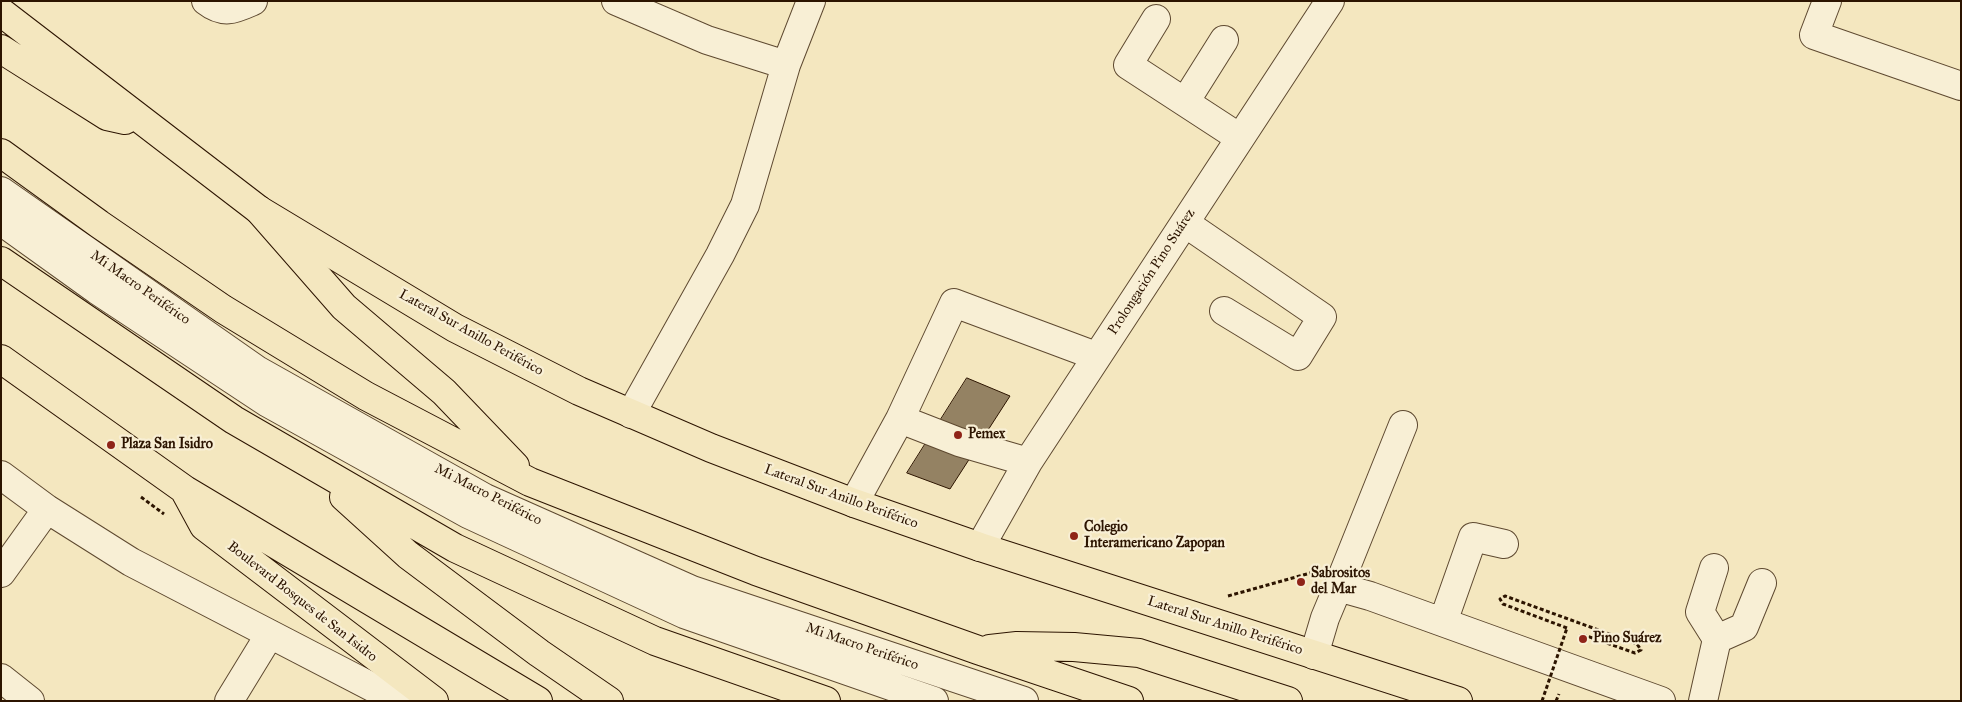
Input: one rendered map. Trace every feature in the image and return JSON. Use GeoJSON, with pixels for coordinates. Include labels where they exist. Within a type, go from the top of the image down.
{"type":"FeatureCollection","features":[{"type":"Feature","properties":{"kind":"main road"},"geometry":{"type":"LineString","coordinates":[[1,12],[259,210],[344,306],[444,392],[530,482]]}},
{"type":"Feature","properties":{"kind":"main road"},"geometry":{"type":"LineString","coordinates":[[1,49],[107,116],[146,124]]}},
{"type":"Feature","properties":{"kind":"main road"},"geometry":{"type":"LineString","coordinates":[[1,154],[223,309],[366,396],[530,482],[756,571],[978,650],[1129,701]]}},
{"type":"Feature","properties":{"kind":"main road","name":"Lateral Sur Anillo Periférico"},"geometry":{"type":"LineString","coordinates":[[259,210],[455,328],[579,391],[711,448],[980,547],[1458,701]]}},
{"type":"Feature","properties":{"kind":"main road"},"geometry":{"type":"LineString","coordinates":[[1,261],[345,498],[408,555],[476,607],[609,701]]}},
{"type":"Feature","properties":{"kind":"main road"},"geometry":{"type":"LineString","coordinates":[[1,360],[185,490],[538,701]]}},
{"type":"Feature","properties":{"kind":"main road"},"geometry":{"type":"LineString","coordinates":[[234,420],[463,552],[655,641],[826,701]]}},
{"type":"Feature","properties":{"kind":"main road","name":"Boulevard Bosques de San Isidro"},"geometry":{"type":"LineString","coordinates":[[185,490],[204,526],[390,670],[434,701]]}},
{"type":"Feature","properties":{"kind":"main road"},"geometry":{"type":"LineString","coordinates":[[978,650],[1017,646],[1074,646],[1139,653],[1288,701]]}},
{"type":"Feature","properties":{"kind":"street"},"geometry":{"type":"LineString","coordinates":[[206,1],[218,8],[232,10],[253,1]]}},
{"type":"Feature","properties":{"kind":"street"},"geometry":{"type":"LineString","coordinates":[[616,1],[707,40],[786,65]]}},
{"type":"Feature","properties":{"kind":"street"},"geometry":{"type":"LineString","coordinates":[[631,414],[720,255],[745,206],[786,65],[811,1]]}},
{"type":"Feature","properties":{"kind":"street"},"geometry":{"type":"LineString","coordinates":[[1827,1],[1814,35],[1961,86]]}},
{"type":"Feature","properties":{"kind":"street","name":"Prolongación Pino Suárez"},"geometry":{"type":"LineString","coordinates":[[980,547],[1028,462],[1240,138],[1320,5]]}},
{"type":"Feature","properties":{"kind":"street"},"geometry":{"type":"LineString","coordinates":[[1156,19],[1128,65],[1240,138]]}},
{"type":"Feature","properties":{"kind":"street"},"geometry":{"type":"LineString","coordinates":[[1185,102],[1224,40]]}},
{"type":"Feature","properties":{"kind":"street","name":"Mi Macro Periférico"},"geometry":{"type":"LineString","coordinates":[[1,190],[256,370],[486,498],[692,590],[1024,701]]}},
{"type":"Feature","properties":{"kind":"street","name":"Mi Macro Periférico"},"geometry":{"type":"LineString","coordinates":[[1,221],[97,290],[268,402],[468,514],[684,614],[934,701]]}},
{"type":"Feature","properties":{"kind":"street"},"geometry":{"type":"LineString","coordinates":[[1185,223],[1322,317],[1298,356],[1224,311]]}},
{"type":"Feature","properties":{"kind":"street"},"geometry":{"type":"LineString","coordinates":[[854,502],[900,419],[954,303],[1096,356]]}},
{"type":"Feature","properties":{"kind":"street"},"geometry":{"type":"LineString","coordinates":[[900,419],[958,442],[1028,462]]}},
{"type":"Feature","properties":{"kind":"street"},"geometry":{"type":"LineString","coordinates":[[1314,655],[1325,618],[1403,425]]}},
{"type":"Feature","properties":{"kind":"street"},"geometry":{"type":"LineString","coordinates":[[1,474],[47,509],[131,562],[399,701]]}},
{"type":"Feature","properties":{"kind":"street"},"geometry":{"type":"LineString","coordinates":[[1,572],[47,509]]}},
{"type":"Feature","properties":{"kind":"street"},"geometry":{"type":"LineString","coordinates":[[1443,622],[1473,537],[1504,544]]}},
{"type":"Feature","properties":{"kind":"street"},"geometry":{"type":"LineString","coordinates":[[1703,701],[1717,639],[1700,612],[1714,568]]}},
{"type":"Feature","properties":{"kind":"street"},"geometry":{"type":"LineString","coordinates":[[1717,639],[1744,627],[1762,583]]}},
{"type":"Feature","properties":{"kind":"street"},"geometry":{"type":"LineString","coordinates":[[1338,587],[1370,596],[1661,701]]}},
{"type":"Feature","properties":{"kind":"street"},"geometry":{"type":"LineString","coordinates":[[229,701],[270,634]]}},
{"type":"Feature","properties":{"kind":"street"},"geometry":{"type":"LineString","coordinates":[[1,678],[30,701]]}},
{"type":"Feature","properties":{"kind":"path"},"geometry":{"type":"LineString","coordinates":[[1542,701],[1567,628],[1503,604],[1500,599],[1505,596],[1523,602],[1637,644],[1641,650],[1635,653],[1581,634]]}},
{"type":"Feature","properties":{"kind":"building","name":"Pemex"},"geometry":{"type":"Polygon","coordinates":[[[967,378],[1010,396],[950,489],[907,473],[967,378]]]}},
{"type":"Feature","properties":{"kind":"place","name":"Pemex"},"geometry":{"type":"Point","coordinates":[958,435]}},
{"type":"Feature","properties":{"kind":"place","name":"Plaza San Isidro"},"geometry":{"type":"Point","coordinates":[111,445]}},
{"type":"Feature","properties":{"kind":"place","name":"Colegio Interamericano Zapopan"},"geometry":{"type":"Point","coordinates":[1074,536]}},
{"type":"Feature","properties":{"kind":"place","name":"Sabrositos del Mar"},"geometry":{"type":"Point","coordinates":[1301,582]}},
{"type":"Feature","properties":{"kind":"place","name":"Pino Suárez"},"geometry":{"type":"Point","coordinates":[1583,639]}}]}
